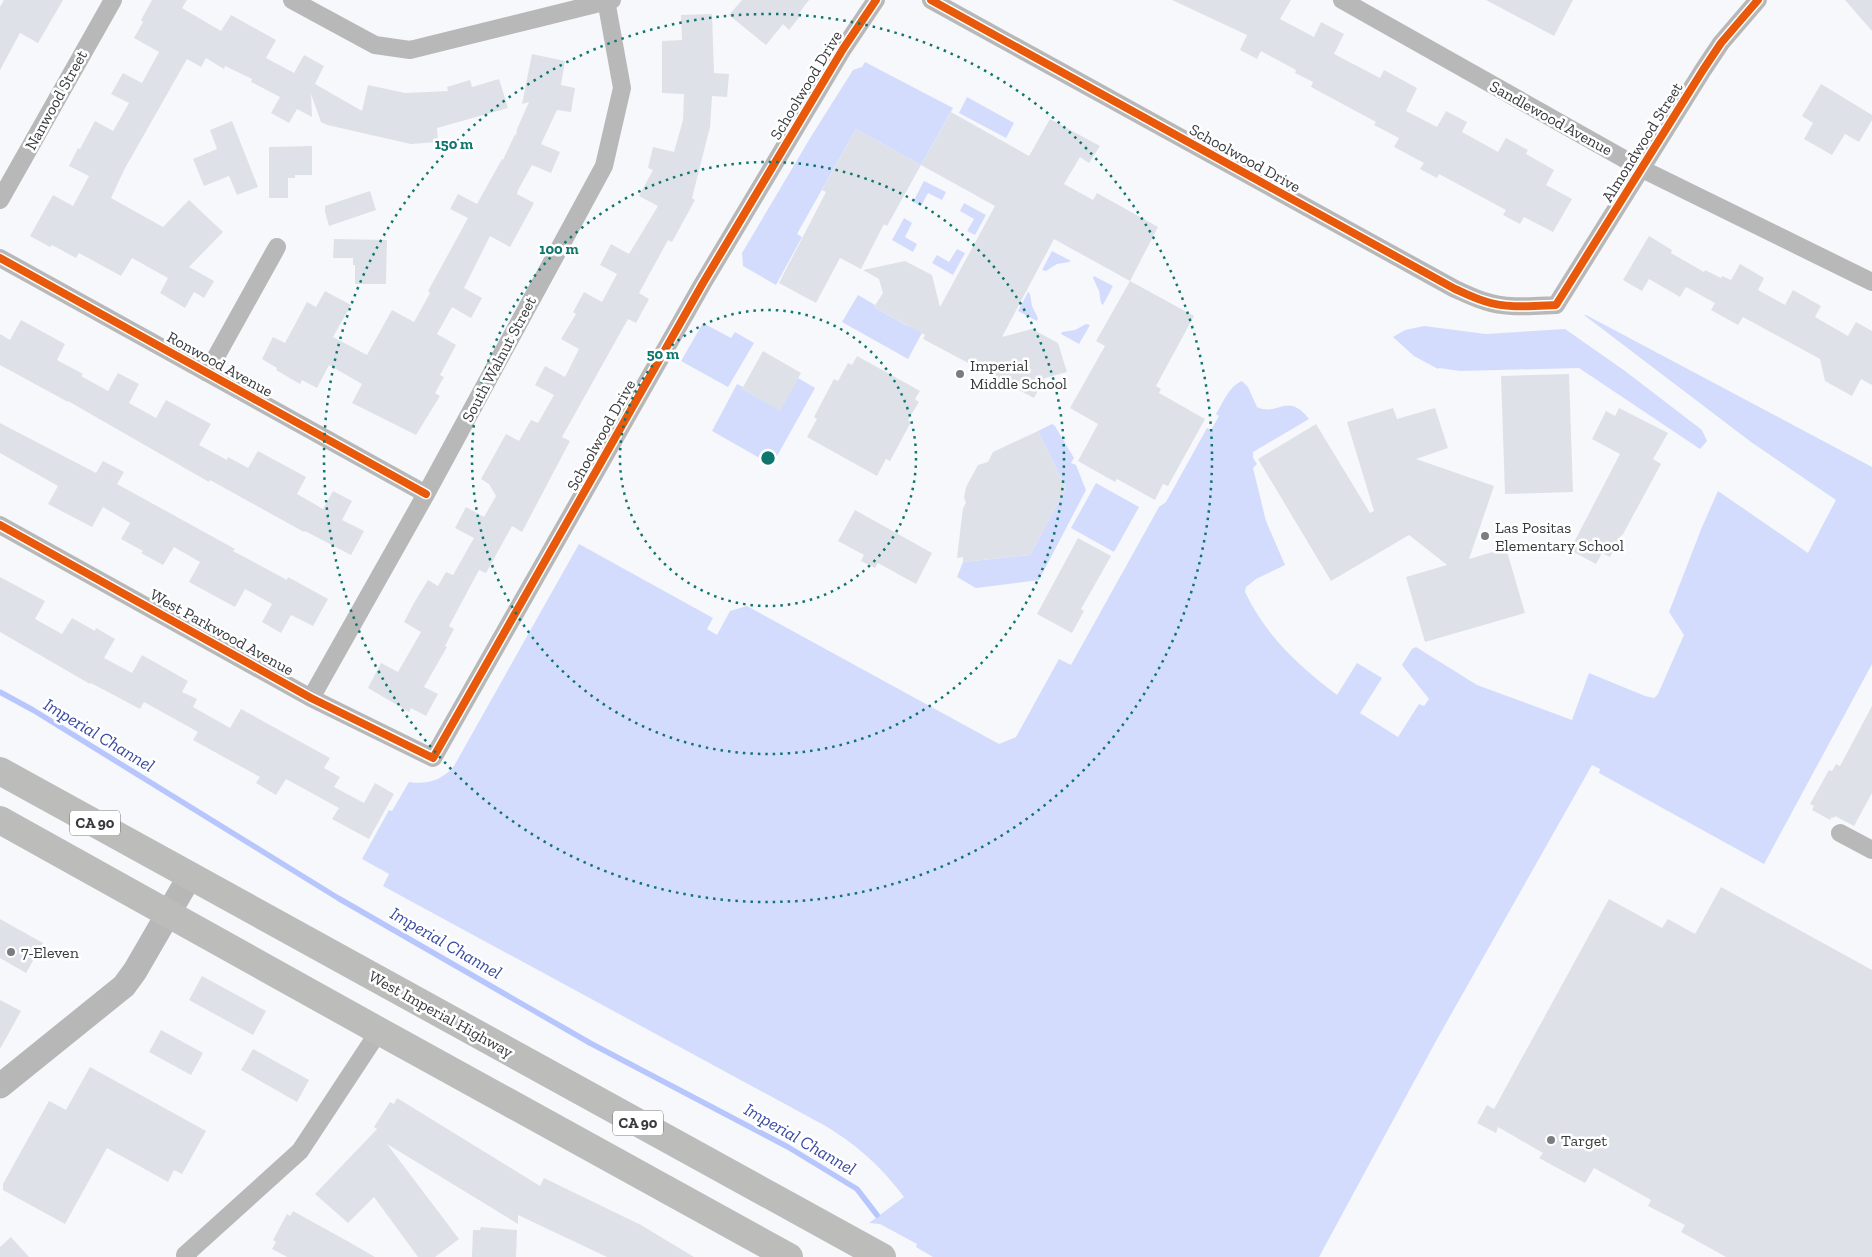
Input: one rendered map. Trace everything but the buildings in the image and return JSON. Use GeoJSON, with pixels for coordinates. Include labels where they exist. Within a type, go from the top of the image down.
{"type":"FeatureCollection","features":[{"type":"Feature","properties":{"kind":"main road","name":"West Imperial Highway"},"geometry":{"type":"LineString","coordinates":[[0,771],[876,1256]]}},
{"type":"Feature","properties":{"kind":"main road","name":"CA 90"},"geometry":{"type":"LineString","coordinates":[[0,820],[789,1257]]}},
{"type":"Feature","properties":{"kind":"street","name":"Nanwood Street"},"geometry":{"type":"LineString","coordinates":[[0,200],[113,0]]}},
{"type":"Feature","properties":{"kind":"street"},"geometry":{"type":"LineString","coordinates":[[292,0],[375,45],[410,50],[608,1]]}},
{"type":"Feature","properties":{"kind":"street","name":"Schoolwood Drive"},"geometry":{"type":"LineString","coordinates":[[433,758],[703,283],[843,49],[876,0]]}},
{"type":"Feature","properties":{"kind":"street","name":"Schoolwood Drive"},"geometry":{"type":"LineString","coordinates":[[931,0],[1455,288],[1484,302],[1500,305],[1556,305]]}},
{"type":"Feature","properties":{"kind":"street","name":"Sandlewood Avenue"},"geometry":{"type":"LineString","coordinates":[[1342,0],[1642,169],[1872,282]]}},
{"type":"Feature","properties":{"kind":"street","name":"Almondwood Street"},"geometry":{"type":"LineString","coordinates":[[1556,305],[1703,70],[1722,43],[1758,0]]}},
{"type":"Feature","properties":{"kind":"street","name":"South Walnut Street"},"geometry":{"type":"LineString","coordinates":[[312,698],[426,494],[604,166],[622,88],[608,1]]}},
{"type":"Feature","properties":{"kind":"street"},"geometry":{"type":"LineString","coordinates":[[207,373],[277,247]]}},
{"type":"Feature","properties":{"kind":"street","name":"Ronwood Avenue"},"geometry":{"type":"LineString","coordinates":[[0,258],[426,494]]}},
{"type":"Feature","properties":{"kind":"street","name":"West Parkwood Avenue"},"geometry":{"type":"LineString","coordinates":[[0,525],[312,698],[433,758]]}},
{"type":"Feature","properties":{"kind":"street"},"geometry":{"type":"LineString","coordinates":[[1840,833],[1872,850]]}},
{"type":"Feature","properties":{"kind":"street"},"geometry":{"type":"LineString","coordinates":[[0,1086],[124,986],[135,971],[190,876]]}},
{"type":"Feature","properties":{"kind":"street"},"geometry":{"type":"LineString","coordinates":[[188,1257],[185,1256],[300,1151],[379,1031]]}},
{"type":"Feature","properties":{"kind":"shaded area"},"geometry":{"type":"Polygon","coordinates":[[[865,62],[953,108],[921,165],[856,129],[797,234],[802,237],[776,285],[743,266],[742,253],[853,70],[862,67],[865,62]]]}},
{"type":"Feature","properties":{"kind":"shaded area"},"geometry":{"type":"Polygon","coordinates":[[[967,97],[1014,123],[1006,138],[959,113],[967,97]]]}},
{"type":"Feature","properties":{"kind":"shaded area"},"geometry":{"type":"Polygon","coordinates":[[[924,181],[946,192],[942,200],[928,193],[921,206],[913,202],[924,181]]]}},
{"type":"Feature","properties":{"kind":"shaded area"},"geometry":{"type":"Polygon","coordinates":[[[964,203],[986,215],[975,235],[967,231],[974,219],[960,211],[964,203]]]}},
{"type":"Feature","properties":{"kind":"shaded area"},"geometry":{"type":"Polygon","coordinates":[[[904,218],[912,223],[905,237],[917,244],[913,252],[892,240],[904,218]]]}},
{"type":"Feature","properties":{"kind":"shaded area"},"geometry":{"type":"Polygon","coordinates":[[[957,249],[965,253],[953,275],[932,263],[937,255],[949,262],[957,249]]]}},
{"type":"Feature","properties":{"kind":"shaded area"},"geometry":{"type":"Polygon","coordinates":[[[1052,251],[1071,261],[1057,264],[1046,271],[1042,270],[1052,251]]]}},
{"type":"Feature","properties":{"kind":"shaded area"},"geometry":{"type":"Polygon","coordinates":[[[1094,276],[1113,286],[1103,305],[1093,278],[1094,276]]]}},
{"type":"Feature","properties":{"kind":"shaded area"},"geometry":{"type":"Polygon","coordinates":[[[1028,292],[1038,318],[1037,321],[1018,311],[1028,292]]]}},
{"type":"Feature","properties":{"kind":"shaded area"},"geometry":{"type":"Polygon","coordinates":[[[858,295],[875,305],[874,307],[906,325],[923,331],[908,359],[842,322],[858,295]]]}},
{"type":"Feature","properties":{"kind":"shaded area"},"geometry":{"type":"Polygon","coordinates":[[[1584,315],[1872,467],[1872,664],[1764,864],[1599,773],[1600,769],[1592,765],[1436,1041],[1319,1257],[933,1257],[916,1247],[917,1244],[880,1224],[869,1223],[904,1197],[866,1155],[844,1138],[820,1123],[383,886],[389,874],[362,859],[389,810],[392,811],[409,782],[422,783],[434,780],[445,775],[454,766],[579,544],[713,618],[707,629],[717,635],[730,611],[747,606],[999,744],[1016,737],[1059,659],[1071,665],[1159,507],[1166,502],[1207,428],[1211,430],[1219,416],[1216,414],[1227,395],[1237,383],[1242,381],[1248,387],[1257,407],[1271,409],[1283,406],[1295,407],[1309,419],[1253,452],[1253,458],[1257,464],[1253,468],[1266,521],[1285,565],[1256,579],[1246,587],[1245,592],[1253,608],[1273,636],[1310,673],[1337,695],[1357,663],[1382,678],[1360,713],[1398,737],[1419,704],[1424,706],[1429,699],[1402,665],[1412,649],[1416,647],[1477,685],[1572,720],[1589,673],[1654,698],[1658,694],[1684,635],[1669,612],[1718,491],[1808,553],[1836,500],[1751,442],[1584,315]]]}},
{"type":"Feature","properties":{"kind":"shaded area"},"geometry":{"type":"Polygon","coordinates":[[[703,323],[731,338],[735,332],[754,343],[728,387],[681,361],[703,323]]]}},
{"type":"Feature","properties":{"kind":"shaded area"},"geometry":{"type":"Polygon","coordinates":[[[1086,324],[1090,325],[1079,344],[1061,334],[1062,332],[1075,330],[1086,324]]]}},
{"type":"Feature","properties":{"kind":"shaded area"},"geometry":{"type":"Polygon","coordinates":[[[1424,326],[1486,334],[1565,329],[1625,371],[1702,430],[1707,441],[1700,449],[1579,368],[1460,371],[1438,369],[1414,356],[1393,337],[1405,330],[1424,326]]]}},
{"type":"Feature","properties":{"kind":"shaded area"},"geometry":{"type":"Polygon","coordinates":[[[798,378],[815,388],[772,465],[712,431],[737,384],[743,387],[742,389],[780,410],[798,378]]]}},
{"type":"Feature","properties":{"kind":"shaded area"},"geometry":{"type":"Polygon","coordinates":[[[1052,424],[1074,458],[1071,463],[1076,465],[1086,490],[1039,580],[976,588],[957,577],[963,562],[1030,555],[1066,488],[1038,431],[1052,424]]]}},
{"type":"Feature","properties":{"kind":"shaded area"},"geometry":{"type":"Polygon","coordinates":[[[1096,483],[1139,507],[1114,552],[1071,528],[1096,483]]]}},
{"type":"Feature","properties":{"kind":"waterway","name":"Imperial Channel"},"geometry":{"type":"LineString","coordinates":[[0,692],[33,710],[338,898],[590,1043],[788,1147],[857,1189],[877,1215]]}},
{"type":"Feature","properties":{"kind":"cycle path"},"geometry":{"type":"LineString","coordinates":[[0,525],[311,698],[433,758],[703,283],[843,49],[876,0]]}},
{"type":"Feature","properties":{"kind":"cycle path"},"geometry":{"type":"LineString","coordinates":[[931,0],[1455,289],[1493,304],[1520,306],[1556,305],[1703,70],[1721,43],[1758,0]]}},
{"type":"Feature","properties":{"kind":"cycle path"},"geometry":{"type":"LineString","coordinates":[[0,258],[426,494]]}},
{"type":"Feature","properties":{"kind":"place","name":"Imperial Middle School"},"geometry":{"type":"Point","coordinates":[960,374]}},
{"type":"Feature","properties":{"kind":"place","name":"Las Positas Elementary School"},"geometry":{"type":"Point","coordinates":[1485,536]}},
{"type":"Feature","properties":{"kind":"place","name":"7-Eleven"},"geometry":{"type":"Point","coordinates":[11,952]}},
{"type":"Feature","properties":{"kind":"place","name":"Target"},"geometry":{"type":"Point","coordinates":[1551,1140]}}]}
